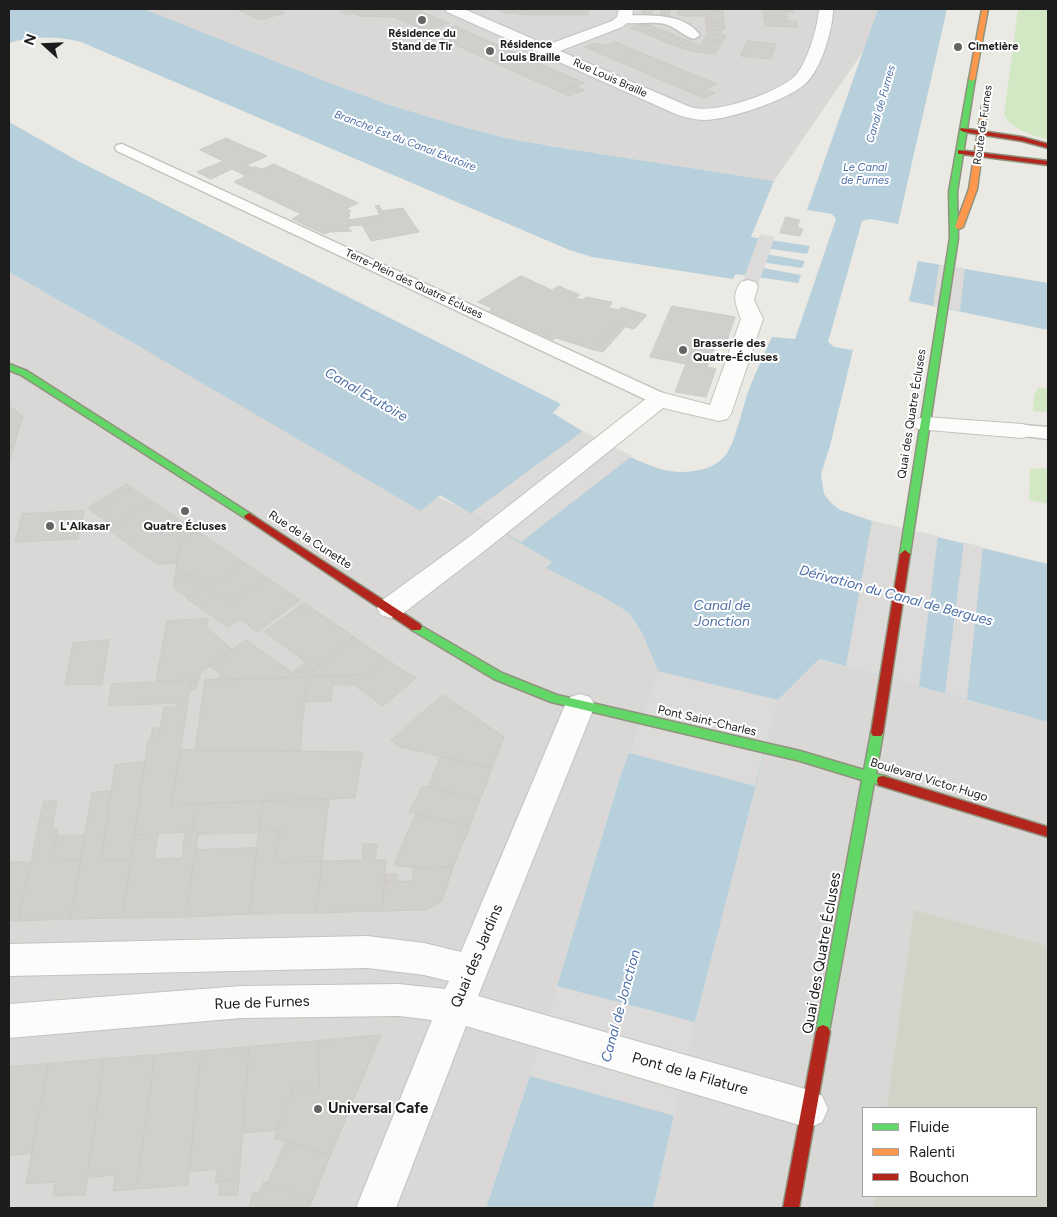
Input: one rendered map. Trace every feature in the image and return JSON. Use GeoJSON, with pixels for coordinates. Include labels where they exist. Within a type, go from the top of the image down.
{"type":"FeatureCollection","features":[{"type":"Feature","properties":{"kind":"main road","name":"Route de Furnes"},"geometry":{"type":"LineString","coordinates":[[950,266],[954,238],[953,192],[985,9]]}},
{"type":"Feature","properties":{"kind":"main road","name":"Route de Furnes"},"geometry":{"type":"LineString","coordinates":[[954,238],[970,200],[979,154],[987,92]]}},
{"type":"Feature","properties":{"kind":"main road"},"geometry":{"type":"LineString","coordinates":[[964,130],[1022,139],[1048,146]]}},
{"type":"Feature","properties":{"kind":"main road"},"geometry":{"type":"LineString","coordinates":[[959,152],[1048,163]]}},
{"type":"Feature","properties":{"kind":"main road","name":"Quai des Quatre Écluses"},"geometry":{"type":"LineString","coordinates":[[791,1208],[870,776],[950,266]]}},
{"type":"Feature","properties":{"kind":"main road","name":"Rue de la Cunette"},"geometry":{"type":"LineString","coordinates":[[9,367],[24,374],[211,491],[460,655],[501,679],[541,695],[594,708]]}},
{"type":"Feature","properties":{"kind":"main road","name":"Pont Saint-Charles"},"geometry":{"type":"LineString","coordinates":[[594,708],[800,756]]}},
{"type":"Feature","properties":{"kind":"main road","name":"Boulevard Victor Hugo"},"geometry":{"type":"LineString","coordinates":[[800,756],[1048,832]]}},
{"type":"Feature","properties":{"kind":"street","name":"Rue Louis Braille"},"geometry":{"type":"LineString","coordinates":[[452,9],[684,111],[704,115],[726,112],[771,95],[798,82],[805,75],[826,24],[826,9]]}},
{"type":"Feature","properties":{"kind":"street"},"geometry":{"type":"LineString","coordinates":[[547,50],[612,26],[625,14]]}},
{"type":"Feature","properties":{"kind":"street"},"geometry":{"type":"LineString","coordinates":[[391,608],[474,546],[660,399],[680,406],[719,414],[752,319],[744,300],[748,286]]}},
{"type":"Feature","properties":{"kind":"street"},"geometry":{"type":"LineString","coordinates":[[925,424],[1022,431]]}},
{"type":"Feature","properties":{"kind":"street","name":"Quai des Jardins"},"geometry":{"type":"LineString","coordinates":[[376,1208],[470,970],[594,708]]}},
{"type":"Feature","properties":{"kind":"street"},"geometry":{"type":"LineString","coordinates":[[9,960],[367,952],[424,959],[470,970]]}},
{"type":"Feature","properties":{"kind":"street","name":"Rue de Furnes"},"geometry":{"type":"LineString","coordinates":[[9,1021],[241,1002],[399,1000],[455,1007],[514,1023]]}},
{"type":"Feature","properties":{"kind":"street","name":"Pont de la Filature"},"geometry":{"type":"LineString","coordinates":[[514,1023],[809,1109]]}},
{"type":"Feature","properties":{"kind":"lane"},"geometry":{"type":"LineString","coordinates":[[625,14],[673,21],[681,24],[694,35]]}},
{"type":"Feature","properties":{"kind":"lane","name":"Terre-Plein des Quatre Écluses"},"geometry":{"type":"LineString","coordinates":[[122,148],[660,399]]}},
{"type":"Feature","properties":{"kind":"lane"},"geometry":{"type":"LineString","coordinates":[[1022,431],[1048,433]]}},
{"type":"Feature","properties":{"kind":"shaded area"},"geometry":{"type":"Polygon","coordinates":[[[144,9],[878,9],[864,50],[774,181],[556,147],[506,138],[456,125],[390,105],[322,80],[144,9]]]}},
{"type":"Feature","properties":{"kind":"shaded area"},"geometry":{"type":"Polygon","coordinates":[[[9,272],[142,348],[471,513],[553,562],[547,568],[603,597],[629,613],[642,633],[658,671],[620,777],[530,1076],[486,1208],[9,1208],[9,272]]]}},
{"type":"Feature","properties":{"kind":"shaded area"},"geometry":{"type":"Polygon","coordinates":[[[818,659],[1048,722],[1048,1208],[653,1208],[695,1022],[778,700],[818,659]]]}},
{"type":"Feature","properties":{"kind":"shaded area"},"geometry":{"type":"Polygon","coordinates":[[[914,910],[1048,946],[1048,1208],[873,1208],[875,1197],[1037,1197],[1037,1107],[887,1107],[914,910]]]}},
{"type":"Feature","properties":{"kind":"shaded area"},"geometry":{"type":"Polygon","coordinates":[[[382,962],[370,979],[322,990],[182,995],[9,1009],[9,971],[382,962]]]}},
{"type":"Feature","properties":{"kind":"green space"},"geometry":{"type":"Polygon","coordinates":[[[1018,9],[1048,9],[1048,140],[1017,128],[1004,115],[1018,9]]]}},
{"type":"Feature","properties":{"kind":"green space"},"geometry":{"type":"Polygon","coordinates":[[[1038,388],[1048,388],[1048,412],[1033,411],[1034,396],[1038,388]]]}},
{"type":"Feature","properties":{"kind":"green space"},"geometry":{"type":"Polygon","coordinates":[[[1048,468],[1048,504],[1029,500],[1030,469],[1048,468]]]}},
{"type":"Feature","properties":{"kind":"water","name":"Branche Est du Canal Exutoire"},"geometry":{"type":"Polygon","coordinates":[[[9,9],[144,9],[322,80],[390,105],[456,125],[506,138],[556,147],[774,181],[751,237],[810,246],[807,254],[757,247],[755,252],[805,261],[802,268],[753,261],[752,266],[801,275],[798,283],[736,274],[733,279],[592,257],[567,249],[81,42],[45,38],[9,43],[9,9]]]}},
{"type":"Feature","properties":{"kind":"water"},"geometry":{"type":"Polygon","coordinates":[[[878,9],[947,9],[898,224],[870,219],[862,221],[828,342],[834,347],[853,350],[830,446],[821,474],[824,494],[840,510],[872,521],[1048,564],[1048,722],[819,659],[778,700],[695,1022],[653,1208],[486,1208],[530,1076],[620,777],[658,671],[642,633],[629,613],[603,597],[546,568],[552,562],[440,495],[421,511],[9,272],[9,122],[78,161],[561,404],[553,413],[617,450],[657,468],[675,472],[695,471],[713,465],[727,453],[751,385],[772,337],[795,339],[836,219],[832,214],[807,210],[878,9]]]}},
{"type":"Feature","properties":{"kind":"water"},"geometry":{"type":"Polygon","coordinates":[[[918,261],[1048,283],[1048,330],[909,301],[918,261]]]}},
{"type":"Feature","properties":{"kind":"pier"},"geometry":{"type":"Polygon","coordinates":[[[760,234],[775,237],[758,285],[742,283],[760,234]]]}},
{"type":"Feature","properties":{"kind":"pier"},"geometry":{"type":"Polygon","coordinates":[[[939,265],[965,269],[960,311],[933,306],[939,265]]]}},
{"type":"Feature","properties":{"kind":"pier"},"geometry":{"type":"Polygon","coordinates":[[[583,431],[632,456],[521,542],[471,513],[583,431]]]}},
{"type":"Feature","properties":{"kind":"pier"},"geometry":{"type":"Polygon","coordinates":[[[872,521],[938,536],[919,686],[846,666],[872,521]]]}},
{"type":"Feature","properties":{"kind":"pier"},"geometry":{"type":"Polygon","coordinates":[[[964,542],[983,547],[967,699],[945,693],[964,542]]]}},
{"type":"Feature","properties":{"kind":"pier"},"geometry":{"type":"Polygon","coordinates":[[[658,671],[778,700],[755,786],[629,753],[658,671]]]}},
{"type":"Feature","properties":{"kind":"pier"},"geometry":{"type":"Polygon","coordinates":[[[557,986],[695,1022],[675,1116],[530,1076],[557,986]]]}},
{"type":"Feature","properties":{"kind":"building"},"geometry":{"type":"Polygon","coordinates":[[[237,9],[276,9],[284,13],[261,20],[237,9]]]}},
{"type":"Feature","properties":{"kind":"building","name":"Résidence du Stand de Tir"},"geometry":{"type":"Polygon","coordinates":[[[341,9],[415,9],[449,23],[427,31],[394,17],[358,16],[359,14],[345,14],[340,11],[341,9]]]}},
{"type":"Feature","properties":{"kind":"building"},"geometry":{"type":"Polygon","coordinates":[[[500,9],[516,9],[516,13],[504,13],[500,9]]]}},
{"type":"Feature","properties":{"kind":"building"},"geometry":{"type":"Polygon","coordinates":[[[516,9],[535,9],[534,15],[516,14],[516,9]]]}},
{"type":"Feature","properties":{"kind":"building"},"geometry":{"type":"Polygon","coordinates":[[[535,9],[565,9],[565,15],[534,15],[535,9]]]}},
{"type":"Feature","properties":{"kind":"building"},"geometry":{"type":"Polygon","coordinates":[[[565,9],[588,9],[588,15],[565,15],[565,9]]]}},
{"type":"Feature","properties":{"kind":"building"},"geometry":{"type":"Polygon","coordinates":[[[643,9],[652,9],[652,15],[643,15],[643,9]]]}},
{"type":"Feature","properties":{"kind":"building"},"geometry":{"type":"Polygon","coordinates":[[[661,9],[670,9],[670,15],[661,15],[661,9]]]}},
{"type":"Feature","properties":{"kind":"building"},"geometry":{"type":"Polygon","coordinates":[[[678,9],[687,9],[688,16],[678,15],[678,9]]]}},
{"type":"Feature","properties":{"kind":"building"},"geometry":{"type":"Polygon","coordinates":[[[687,9],[696,9],[697,16],[688,16],[687,9]]]}},
{"type":"Feature","properties":{"kind":"building"},"geometry":{"type":"Polygon","coordinates":[[[696,9],[723,9],[706,16],[697,16],[696,9]]]}},
{"type":"Feature","properties":{"kind":"building"},"geometry":{"type":"Polygon","coordinates":[[[723,9],[724,20],[706,19],[706,16],[723,9]]]}},
{"type":"Feature","properties":{"kind":"building"},"geometry":{"type":"Polygon","coordinates":[[[763,9],[794,9],[794,12],[786,12],[787,16],[764,16],[763,9]]]}},
{"type":"Feature","properties":{"kind":"building"},"geometry":{"type":"Polygon","coordinates":[[[764,16],[787,16],[788,21],[796,21],[798,27],[766,26],[764,16]]]}},
{"type":"Feature","properties":{"kind":"building"},"geometry":{"type":"Polygon","coordinates":[[[706,19],[724,20],[724,23],[706,23],[706,19]]]}},
{"type":"Feature","properties":{"kind":"building"},"geometry":{"type":"Polygon","coordinates":[[[643,23],[649,25],[637,30],[630,28],[643,23]]]}},
{"type":"Feature","properties":{"kind":"building"},"geometry":{"type":"Polygon","coordinates":[[[706,23],[724,23],[725,27],[707,26],[706,23]]]}},
{"type":"Feature","properties":{"kind":"building"},"geometry":{"type":"Polygon","coordinates":[[[649,25],[656,28],[643,33],[637,30],[649,25]]]}},
{"type":"Feature","properties":{"kind":"building"},"geometry":{"type":"Polygon","coordinates":[[[456,26],[463,30],[451,34],[444,31],[456,26]]]}},
{"type":"Feature","properties":{"kind":"building"},"geometry":{"type":"Polygon","coordinates":[[[707,26],[725,27],[725,30],[707,30],[707,26]]]}},
{"type":"Feature","properties":{"kind":"building"},"geometry":{"type":"Polygon","coordinates":[[[656,28],[661,30],[649,35],[643,33],[656,28]]]}},
{"type":"Feature","properties":{"kind":"building","name":"Résidence Louis Braille"},"geometry":{"type":"Polygon","coordinates":[[[463,30],[584,83],[560,92],[440,38],[463,30]]]}},
{"type":"Feature","properties":{"kind":"building"},"geometry":{"type":"Polygon","coordinates":[[[661,30],[668,32],[654,37],[649,35],[661,30]]]}},
{"type":"Feature","properties":{"kind":"building"},"geometry":{"type":"Polygon","coordinates":[[[707,30],[721,30],[721,35],[708,35],[707,30]]]}},
{"type":"Feature","properties":{"kind":"building"},"geometry":{"type":"Polygon","coordinates":[[[668,32],[674,35],[661,40],[654,37],[668,32]]]}},
{"type":"Feature","properties":{"kind":"building"},"geometry":{"type":"Polygon","coordinates":[[[674,35],[680,38],[667,43],[661,40],[674,35]]]}},
{"type":"Feature","properties":{"kind":"building"},"geometry":{"type":"Polygon","coordinates":[[[707,35],[726,35],[723,41],[705,39],[707,35]]]}},
{"type":"Feature","properties":{"kind":"building"},"geometry":{"type":"Polygon","coordinates":[[[680,38],[687,40],[674,45],[667,43],[680,38]]]}},
{"type":"Feature","properties":{"kind":"building"},"geometry":{"type":"Polygon","coordinates":[[[705,39],[723,41],[721,44],[703,42],[705,39]]]}},
{"type":"Feature","properties":{"kind":"building"},"geometry":{"type":"Polygon","coordinates":[[[687,40],[693,43],[681,48],[674,45],[687,40]]]}},
{"type":"Feature","properties":{"kind":"building"},"geometry":{"type":"Polygon","coordinates":[[[747,41],[776,44],[771,59],[741,56],[747,41]]]}},
{"type":"Feature","properties":{"kind":"building","name":"Résidence Louis Braille"},"geometry":{"type":"Polygon","coordinates":[[[615,42],[717,84],[694,94],[592,50],[615,42]]]}},
{"type":"Feature","properties":{"kind":"building"},"geometry":{"type":"Polygon","coordinates":[[[703,42],[721,44],[715,54],[697,52],[703,42]]]}},
{"type":"Feature","properties":{"kind":"building"},"geometry":{"type":"Polygon","coordinates":[[[597,43],[603,46],[592,50],[585,47],[597,43]]]}},
{"type":"Feature","properties":{"kind":"building"},"geometry":{"type":"Polygon","coordinates":[[[693,43],[701,46],[697,52],[681,48],[693,43]]]}},
{"type":"Feature","properties":{"kind":"building"},"geometry":{"type":"Polygon","coordinates":[[[575,86],[584,90],[569,96],[560,92],[575,86]]]}},
{"type":"Feature","properties":{"kind":"building"},"geometry":{"type":"Polygon","coordinates":[[[706,89],[715,93],[703,98],[694,94],[706,89]]]}},
{"type":"Feature","properties":{"kind":"building"},"geometry":{"type":"Polygon","coordinates":[[[226,138],[267,156],[247,165],[254,169],[242,174],[232,169],[211,179],[197,172],[223,161],[200,150],[226,138]]]}},
{"type":"Feature","properties":{"kind":"building"},"geometry":{"type":"Polygon","coordinates":[[[274,164],[358,203],[346,209],[351,211],[348,212],[350,215],[348,220],[380,215],[375,206],[379,205],[382,211],[403,208],[419,232],[371,241],[362,225],[349,226],[349,230],[352,231],[324,234],[292,219],[301,214],[234,182],[246,176],[242,174],[254,169],[250,167],[262,169],[274,164]]]}},
{"type":"Feature","properties":{"kind":"building"},"geometry":{"type":"Polygon","coordinates":[[[786,217],[800,220],[797,227],[803,229],[800,236],[780,233],[786,217]]]}},
{"type":"Feature","properties":{"kind":"building"},"geometry":{"type":"Polygon","coordinates":[[[521,276],[552,290],[559,286],[580,295],[575,298],[584,300],[586,297],[612,302],[609,308],[619,310],[621,307],[647,315],[634,329],[617,324],[594,350],[556,338],[553,340],[489,311],[493,309],[478,302],[521,276]]]}},
{"type":"Feature","properties":{"kind":"building","name":"Brasserie des Quatre-Écluses"},"geometry":{"type":"Polygon","coordinates":[[[672,306],[735,317],[726,343],[717,341],[707,367],[716,369],[706,397],[675,392],[686,364],[650,357],[672,306]]]}},
{"type":"Feature","properties":{"kind":"building"},"geometry":{"type":"Polygon","coordinates":[[[617,324],[625,327],[603,352],[594,350],[617,324]]]}},
{"type":"Feature","properties":{"kind":"building"},"geometry":{"type":"Polygon","coordinates":[[[9,406],[23,416],[9,463],[9,406]]]}},
{"type":"Feature","properties":{"kind":"building"},"geometry":{"type":"Polygon","coordinates":[[[127,484],[132,488],[93,512],[88,508],[127,484]]]}},
{"type":"Feature","properties":{"kind":"building"},"geometry":{"type":"Polygon","coordinates":[[[132,488],[152,501],[113,526],[93,512],[132,488]]]}},
{"type":"Feature","properties":{"kind":"building"},"geometry":{"type":"Polygon","coordinates":[[[152,501],[197,531],[180,542],[177,563],[157,564],[107,529],[152,501]]]}},
{"type":"Feature","properties":{"kind":"building","name":"L'Alkasar"},"geometry":{"type":"Polygon","coordinates":[[[84,511],[78,539],[15,542],[22,514],[84,511]]]}},
{"type":"Feature","properties":{"kind":"building"},"geometry":{"type":"Polygon","coordinates":[[[197,531],[245,563],[210,586],[190,573],[174,583],[180,542],[197,531]]]}},
{"type":"Feature","properties":{"kind":"building"},"geometry":{"type":"Polygon","coordinates":[[[245,563],[267,578],[231,603],[209,588],[245,563]]]}},
{"type":"Feature","properties":{"kind":"building"},"geometry":{"type":"Polygon","coordinates":[[[190,573],[207,584],[187,597],[173,587],[174,583],[190,573]]]}},
{"type":"Feature","properties":{"kind":"building"},"geometry":{"type":"Polygon","coordinates":[[[267,578],[300,600],[257,632],[240,619],[228,627],[186,598],[207,584],[210,586],[209,588],[231,603],[267,578]]]}},
{"type":"Feature","properties":{"kind":"building"},"geometry":{"type":"Polygon","coordinates":[[[304,603],[354,637],[319,666],[310,660],[306,662],[265,632],[304,603]]]}},
{"type":"Feature","properties":{"kind":"building"},"geometry":{"type":"Polygon","coordinates":[[[208,619],[206,627],[233,650],[201,672],[199,680],[156,681],[167,621],[208,619]]]}},
{"type":"Feature","properties":{"kind":"building"},"geometry":{"type":"Polygon","coordinates":[[[354,637],[386,659],[365,675],[286,678],[297,669],[307,675],[354,637]]]}},
{"type":"Feature","properties":{"kind":"building"},"geometry":{"type":"Polygon","coordinates":[[[109,640],[102,684],[65,685],[73,643],[109,640]]]}},
{"type":"Feature","properties":{"kind":"building"},"geometry":{"type":"Polygon","coordinates":[[[246,640],[293,673],[286,678],[216,680],[222,675],[210,666],[246,640]]]}},
{"type":"Feature","properties":{"kind":"building"},"geometry":{"type":"Polygon","coordinates":[[[386,659],[416,678],[383,706],[354,685],[386,659]]]}},
{"type":"Feature","properties":{"kind":"building"},"geometry":{"type":"Polygon","coordinates":[[[310,660],[319,666],[307,675],[297,669],[310,660]]]}},
{"type":"Feature","properties":{"kind":"building"},"geometry":{"type":"Polygon","coordinates":[[[365,675],[354,685],[346,685],[347,676],[365,675]]]}},
{"type":"Feature","properties":{"kind":"building"},"geometry":{"type":"Polygon","coordinates":[[[334,676],[331,701],[306,702],[307,677],[334,676]]]}},
{"type":"Feature","properties":{"kind":"building"},"geometry":{"type":"Polygon","coordinates":[[[334,676],[347,676],[346,685],[333,685],[334,676]]]}},
{"type":"Feature","properties":{"kind":"building"},"geometry":{"type":"Polygon","coordinates":[[[307,677],[300,751],[195,750],[205,680],[307,677]]]}},
{"type":"Feature","properties":{"kind":"building"},"geometry":{"type":"Polygon","coordinates":[[[198,680],[196,689],[190,690],[191,681],[198,680]]]}},
{"type":"Feature","properties":{"kind":"building"},"geometry":{"type":"Polygon","coordinates":[[[191,681],[172,805],[196,804],[192,832],[134,835],[148,741],[158,740],[164,707],[177,707],[177,703],[108,706],[112,684],[191,681]]]}},
{"type":"Feature","properties":{"kind":"building"},"geometry":{"type":"Polygon","coordinates":[[[443,695],[504,737],[492,768],[400,747],[391,740],[443,695]]]}},
{"type":"Feature","properties":{"kind":"building"},"geometry":{"type":"Polygon","coordinates":[[[153,728],[160,728],[158,740],[151,741],[153,728]]]}},
{"type":"Feature","properties":{"kind":"building"},"geometry":{"type":"Polygon","coordinates":[[[181,749],[363,752],[355,798],[172,805],[181,749]]]}},
{"type":"Feature","properties":{"kind":"building"},"geometry":{"type":"Polygon","coordinates":[[[441,757],[492,768],[480,800],[428,787],[441,757]]]}},
{"type":"Feature","properties":{"kind":"building"},"geometry":{"type":"Polygon","coordinates":[[[145,762],[131,860],[101,860],[115,765],[145,762]]]}},
{"type":"Feature","properties":{"kind":"building"},"geometry":{"type":"Polygon","coordinates":[[[423,786],[480,800],[470,826],[409,812],[423,786]]]}},
{"type":"Feature","properties":{"kind":"building"},"geometry":{"type":"Polygon","coordinates":[[[111,791],[101,860],[131,860],[122,918],[70,919],[92,793],[111,791]]]}},
{"type":"Feature","properties":{"kind":"building"},"geometry":{"type":"Polygon","coordinates":[[[329,799],[322,861],[274,862],[280,830],[259,830],[263,801],[329,799]]]}},
{"type":"Feature","properties":{"kind":"building"},"geometry":{"type":"Polygon","coordinates":[[[44,801],[57,801],[52,828],[58,829],[52,859],[81,860],[70,919],[18,921],[44,801]]]}},
{"type":"Feature","properties":{"kind":"building"},"geometry":{"type":"Polygon","coordinates":[[[263,801],[259,833],[198,834],[199,832],[192,832],[196,804],[263,801]]]}},
{"type":"Feature","properties":{"kind":"building"},"geometry":{"type":"Polygon","coordinates":[[[416,814],[470,826],[453,867],[414,868],[394,865],[416,814]]]}},
{"type":"Feature","properties":{"kind":"building"},"geometry":{"type":"Polygon","coordinates":[[[259,830],[280,830],[274,862],[322,861],[316,913],[250,914],[259,830]]]}},
{"type":"Feature","properties":{"kind":"building"},"geometry":{"type":"Polygon","coordinates":[[[185,832],[199,832],[185,917],[122,918],[135,835],[158,834],[154,859],[182,858],[185,832]]]}},
{"type":"Feature","properties":{"kind":"building"},"geometry":{"type":"Polygon","coordinates":[[[57,835],[84,835],[81,860],[52,859],[57,835]]]}},
{"type":"Feature","properties":{"kind":"building"},"geometry":{"type":"Polygon","coordinates":[[[363,844],[377,844],[375,860],[386,860],[382,911],[316,913],[322,861],[362,860],[363,844]]]}},
{"type":"Feature","properties":{"kind":"building"},"geometry":{"type":"Polygon","coordinates":[[[257,848],[250,914],[185,917],[196,850],[257,848]]]}},
{"type":"Feature","properties":{"kind":"building"},"geometry":{"type":"Polygon","coordinates":[[[9,862],[31,862],[18,921],[9,921],[9,862]]]}},
{"type":"Feature","properties":{"kind":"building"},"geometry":{"type":"Polygon","coordinates":[[[453,867],[442,901],[427,910],[382,911],[385,882],[412,881],[414,868],[453,867]]]}},
{"type":"Feature","properties":{"kind":"building"},"geometry":{"type":"Polygon","coordinates":[[[385,874],[397,874],[397,881],[385,882],[385,874]]]}},
{"type":"Feature","properties":{"kind":"building","name":"Universal Cafe"},"geometry":{"type":"Polygon","coordinates":[[[381,1035],[330,1156],[274,1138],[293,1088],[319,1088],[318,1041],[381,1035]]]}},
{"type":"Feature","properties":{"kind":"building"},"geometry":{"type":"Polygon","coordinates":[[[318,1041],[319,1088],[293,1088],[277,1130],[242,1133],[249,1047],[318,1041]]]}},
{"type":"Feature","properties":{"kind":"building"},"geometry":{"type":"Polygon","coordinates":[[[249,1047],[239,1179],[215,1183],[218,1169],[189,1172],[201,1051],[249,1047]]]}},
{"type":"Feature","properties":{"kind":"building"},"geometry":{"type":"Polygon","coordinates":[[[201,1051],[188,1185],[136,1189],[155,1055],[201,1051]]]}},
{"type":"Feature","properties":{"kind":"building"},"geometry":{"type":"Polygon","coordinates":[[[155,1055],[136,1189],[113,1191],[115,1175],[87,1178],[104,1059],[155,1055]]]}},
{"type":"Feature","properties":{"kind":"building"},"geometry":{"type":"Polygon","coordinates":[[[104,1059],[85,1195],[53,1196],[55,1182],[26,1184],[48,1064],[104,1059]]]}},
{"type":"Feature","properties":{"kind":"building"},"geometry":{"type":"Polygon","coordinates":[[[48,1064],[32,1153],[9,1156],[9,1067],[48,1064]]]}},
{"type":"Feature","properties":{"kind":"building"},"geometry":{"type":"Polygon","coordinates":[[[286,1141],[330,1156],[312,1201],[268,1183],[286,1141]]]}},
{"type":"Feature","properties":{"kind":"building"},"geometry":{"type":"Polygon","coordinates":[[[239,1179],[238,1195],[219,1196],[219,1182],[239,1179]]]}},
{"type":"Feature","properties":{"kind":"building"},"geometry":{"type":"Polygon","coordinates":[[[264,1182],[312,1201],[308,1208],[255,1208],[258,1194],[264,1182]]]}},
{"type":"Feature","properties":{"kind":"building"},"geometry":{"type":"Polygon","coordinates":[[[254,1192],[258,1194],[255,1208],[249,1208],[254,1192]]]}},
{"type":"Feature","properties":{"kind":"traffic: fast"},"geometry":{"type":"LineString","coordinates":[[905,554],[954,238],[953,192],[972,79]]}},
{"type":"Feature","properties":{"kind":"traffic: fast"},"geometry":{"type":"LineString","coordinates":[[9,367],[24,373],[249,516]]}},
{"type":"Feature","properties":{"kind":"traffic: fast"},"geometry":{"type":"LineString","coordinates":[[416,627],[498,676],[555,699],[800,756],[883,781]]}},
{"type":"Feature","properties":{"kind":"traffic: fast"},"geometry":{"type":"LineString","coordinates":[[823,1032],[877,733]]}},
{"type":"Feature","properties":{"kind":"traffic: slow"},"geometry":{"type":"LineString","coordinates":[[972,79],[985,9]]}},
{"type":"Feature","properties":{"kind":"traffic: slow"},"geometry":{"type":"LineString","coordinates":[[959,227],[973,189],[985,106]]}},
{"type":"Feature","properties":{"kind":"traffic: jam"},"geometry":{"type":"LineString","coordinates":[[964,130],[1022,139],[1048,146]]}},
{"type":"Feature","properties":{"kind":"traffic: jam"},"geometry":{"type":"LineString","coordinates":[[961,152],[1048,163]]}},
{"type":"Feature","properties":{"kind":"traffic: jam"},"geometry":{"type":"LineString","coordinates":[[249,516],[416,627]]}},
{"type":"Feature","properties":{"kind":"traffic: jam"},"geometry":{"type":"LineString","coordinates":[[877,733],[905,554]]}},
{"type":"Feature","properties":{"kind":"traffic: jam"},"geometry":{"type":"LineString","coordinates":[[883,781],[1048,832]]}},
{"type":"Feature","properties":{"kind":"traffic: jam"},"geometry":{"type":"LineString","coordinates":[[791,1208],[823,1032]]}},
{"type":"Feature","properties":{"kind":"place","name":"Résidence du Stand de Tir"},"geometry":{"type":"Point","coordinates":[422,20]}},
{"type":"Feature","properties":{"kind":"place","name":"Cimetière"},"geometry":{"type":"Point","coordinates":[958,47]}},
{"type":"Feature","properties":{"kind":"place","name":"Résidence Louis Braille"},"geometry":{"type":"Point","coordinates":[490,51]}},
{"type":"Feature","properties":{"kind":"place","name":"Brasserie des Quatre-Écluses"},"geometry":{"type":"Point","coordinates":[683,350]}},
{"type":"Feature","properties":{"kind":"place","name":"Quatre Écluses"},"geometry":{"type":"Point","coordinates":[185,511]}},
{"type":"Feature","properties":{"kind":"place","name":"L'Alkasar"},"geometry":{"type":"Point","coordinates":[50,526]}},
{"type":"Feature","properties":{"kind":"place","name":"Universal Cafe"},"geometry":{"type":"Point","coordinates":[318,1109]}},
{"type":"Feature","properties":{"kind":"water label","name":"Canal de Furnes"},"geometry":{"type":"Point","coordinates":[881,104]}},
{"type":"Feature","properties":{"kind":"water label","name":"Le Canal de Furnes"},"geometry":{"type":"Point","coordinates":[865,174]}},
{"type":"Feature","properties":{"kind":"water label","name":"Canal Exutoire"},"geometry":{"type":"Point","coordinates":[366,395]}},
{"type":"Feature","properties":{"kind":"water label","name":"Dérivation du Canal de Bergues"},"geometry":{"type":"Point","coordinates":[896,596]}},
{"type":"Feature","properties":{"kind":"water label","name":"Canal de Jonction"},"geometry":{"type":"Point","coordinates":[722,614]}},
{"type":"Feature","properties":{"kind":"water label","name":"Canal de Jonction"},"geometry":{"type":"Point","coordinates":[621,1006]}}]}
